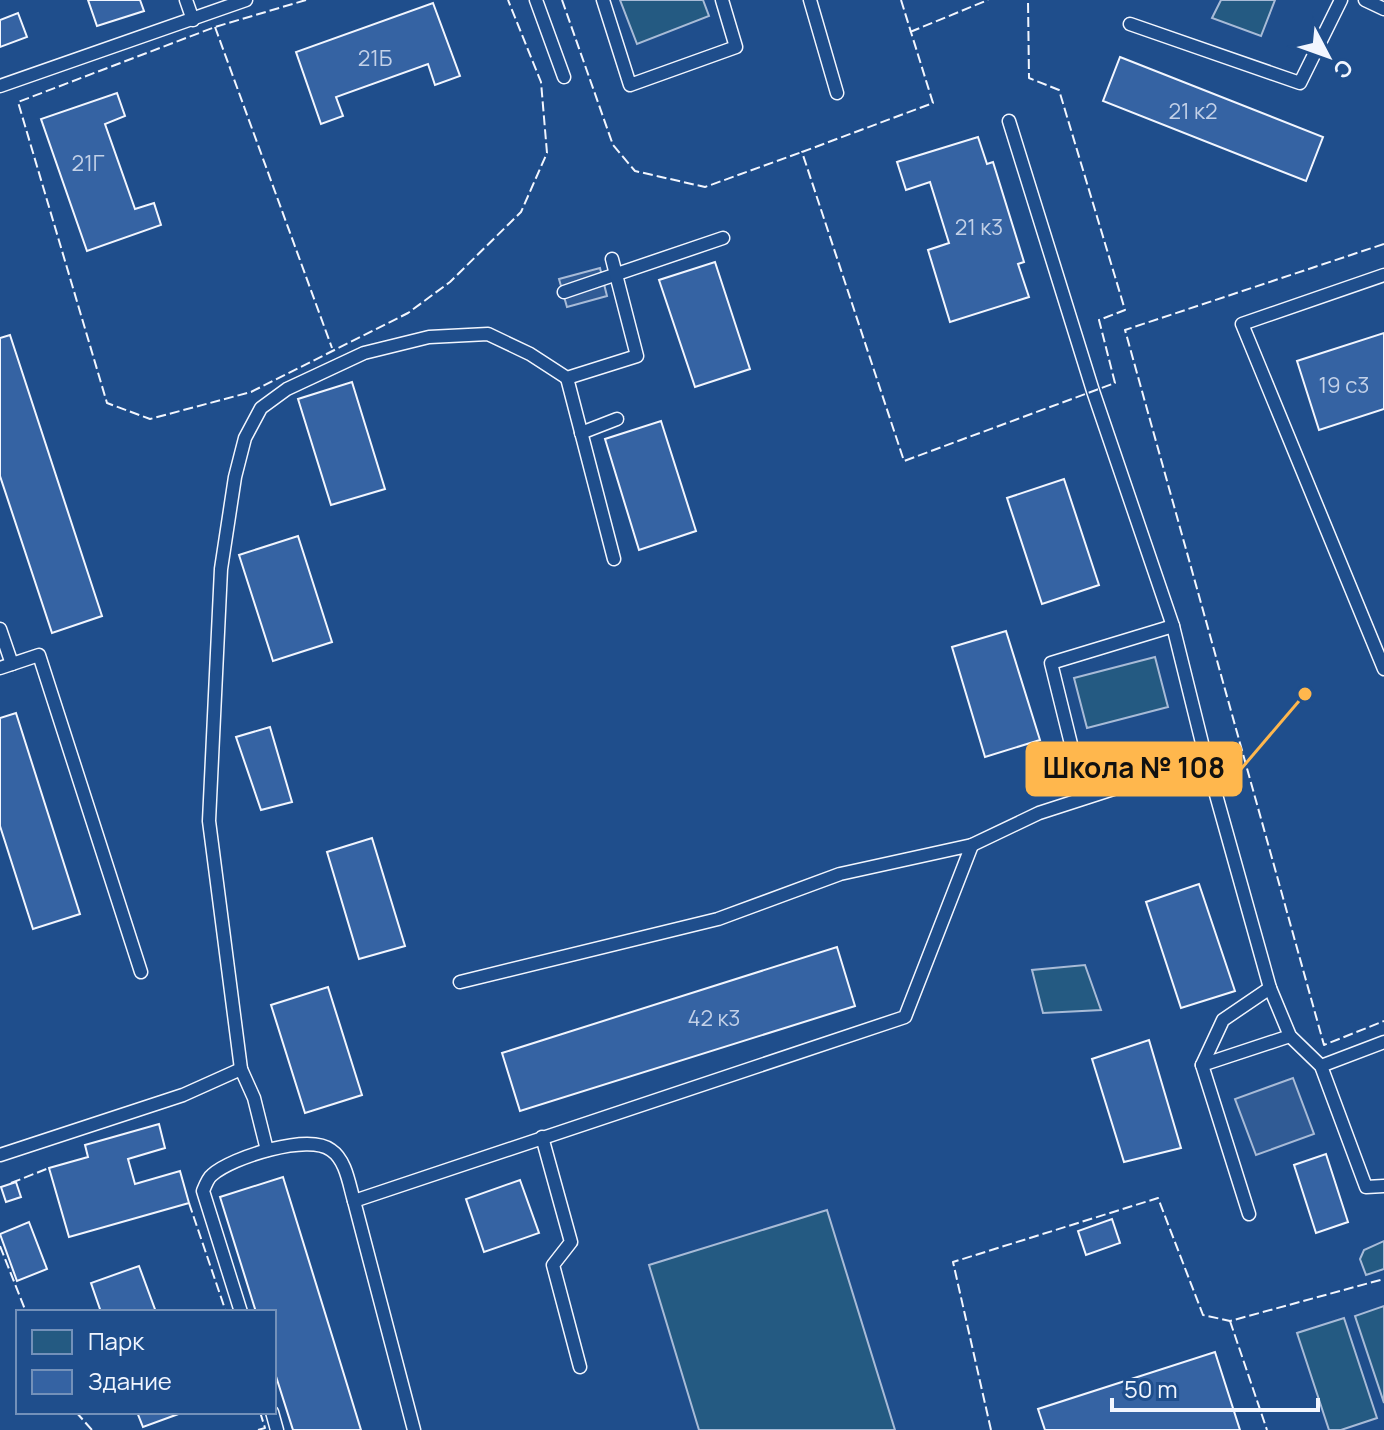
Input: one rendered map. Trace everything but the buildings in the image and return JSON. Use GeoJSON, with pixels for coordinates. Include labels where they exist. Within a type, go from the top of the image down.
{"type":"FeatureCollection","features":[{"type":"Feature","properties":{"kind":"lane"},"geometry":{"type":"LineString","coordinates":[[186,0],[193,20]]}},
{"type":"Feature","properties":{"kind":"lane"},"geometry":{"type":"LineString","coordinates":[[0,86],[246,0]]}},
{"type":"Feature","properties":{"kind":"lane"},"geometry":{"type":"LineString","coordinates":[[536,0],[564,77]]}},
{"type":"Feature","properties":{"kind":"lane"},"geometry":{"type":"LineString","coordinates":[[603,0],[630,85],[736,47],[722,0]]}},
{"type":"Feature","properties":{"kind":"lane"},"geometry":{"type":"LineString","coordinates":[[810,0],[837,93]]}},
{"type":"Feature","properties":{"kind":"lane"},"geometry":{"type":"LineString","coordinates":[[1130,24],[1300,83],[1341,0]]}},
{"type":"Feature","properties":{"kind":"lane"},"geometry":{"type":"LineString","coordinates":[[1365,0],[1384,9]]}},
{"type":"Feature","properties":{"kind":"lane"},"geometry":{"type":"LineString","coordinates":[[1009,121],[1093,391],[1173,626],[1206,759],[1270,988],[1290,1036],[1321,1066],[1366,1187],[1384,1186]]}},
{"type":"Feature","properties":{"kind":"lane"},"geometry":{"type":"LineString","coordinates":[[564,292],[723,238]]}},
{"type":"Feature","properties":{"kind":"lane"},"geometry":{"type":"LineString","coordinates":[[567,378],[637,356],[612,259]]}},
{"type":"Feature","properties":{"kind":"lane"},"geometry":{"type":"LineString","coordinates":[[1384,275],[1242,324],[1384,669]]}},
{"type":"Feature","properties":{"kind":"lane"},"geometry":{"type":"LineString","coordinates":[[267,1150],[254,1098],[241,1069],[209,821],[221,569],[235,477],[245,438],[261,408],[287,389],[364,353],[429,337],[488,334],[530,354],[567,378],[614,559]]}},
{"type":"Feature","properties":{"kind":"lane"},"geometry":{"type":"LineString","coordinates":[[581,433],[617,419]]}},
{"type":"Feature","properties":{"kind":"lane"},"geometry":{"type":"LineString","coordinates":[[1073,752],[1051,663],[1173,626]]}},
{"type":"Feature","properties":{"kind":"lane"},"geometry":{"type":"LineString","coordinates":[[0,629],[6,666],[39,655],[141,972]]}},
{"type":"Feature","properties":{"kind":"lane"},"geometry":{"type":"LineString","coordinates":[[460,982],[718,919],[840,874],[972,845],[1039,813],[1206,759]]}},
{"type":"Feature","properties":{"kind":"lane"},"geometry":{"type":"LineString","coordinates":[[354,1201],[905,1017],[972,845]]}},
{"type":"Feature","properties":{"kind":"lane"},"geometry":{"type":"LineString","coordinates":[[1249,1214],[1202,1065],[1223,1020],[1270,988]]}},
{"type":"Feature","properties":{"kind":"lane"},"geometry":{"type":"LineString","coordinates":[[1202,1065],[1290,1036]]}},
{"type":"Feature","properties":{"kind":"lane"},"geometry":{"type":"LineString","coordinates":[[1321,1066],[1384,1042]]}},
{"type":"Feature","properties":{"kind":"lane"},"geometry":{"type":"LineString","coordinates":[[0,1155],[183,1095],[241,1069]]}},
{"type":"Feature","properties":{"kind":"lane"},"geometry":{"type":"LineString","coordinates":[[542,1137],[571,1242],[553,1265],[580,1367]]}},
{"type":"Feature","properties":{"kind":"lane"},"geometry":{"type":"LineString","coordinates":[[240,1310],[203,1191],[212,1174],[267,1150],[307,1141],[330,1148],[341,1160],[354,1201],[414,1430]]}},
{"type":"Feature","properties":{"kind":"green space"},"geometry":{"type":"Polygon","coordinates":[[[620,0],[703,0],[709,16],[637,44],[620,0]]]}},
{"type":"Feature","properties":{"kind":"green space"},"geometry":{"type":"Polygon","coordinates":[[[1221,0],[1275,0],[1261,36],[1212,18],[1221,0]]]}},
{"type":"Feature","properties":{"kind":"green space"},"geometry":{"type":"Polygon","coordinates":[[[1155,657],[1168,707],[1087,728],[1074,678],[1155,657]]]}},
{"type":"Feature","properties":{"kind":"green space"},"geometry":{"type":"Polygon","coordinates":[[[1085,965],[1101,1010],[1043,1013],[1032,970],[1085,965]]]}},
{"type":"Feature","properties":{"kind":"green space"},"geometry":{"type":"Polygon","coordinates":[[[827,1210],[895,1430],[699,1430],[649,1265],[827,1210]]]}},
{"type":"Feature","properties":{"kind":"green space"},"geometry":{"type":"Polygon","coordinates":[[[1384,1241],[1384,1269],[1366,1275],[1360,1259],[1364,1250],[1384,1241]]]}},
{"type":"Feature","properties":{"kind":"green space"},"geometry":{"type":"Polygon","coordinates":[[[1384,1306],[1384,1403],[1355,1316],[1384,1306]]]}},
{"type":"Feature","properties":{"kind":"green space"},"geometry":{"type":"Polygon","coordinates":[[[1344,1318],[1377,1418],[1341,1430],[1329,1430],[1297,1333],[1344,1318]]]}},
{"type":"Feature","properties":{"kind":"shaded area"},"geometry":{"type":"Polygon","coordinates":[[[600,268],[607,296],[567,307],[559,279],[600,268]]]}},
{"type":"Feature","properties":{"kind":"shaded area"},"geometry":{"type":"Polygon","coordinates":[[[1293,1078],[1314,1134],[1256,1155],[1235,1099],[1293,1078]]]}},
{"type":"Feature","properties":{"kind":"fence"},"geometry":{"type":"LineString","coordinates":[[306,0],[215,27],[18,102],[107,403],[150,419],[251,392],[408,313],[450,282],[521,212],[547,153],[541,82],[508,0]]}},
{"type":"Feature","properties":{"kind":"fence"},"geometry":{"type":"LineString","coordinates":[[562,0],[613,145],[635,171],[705,187],[802,152]]}},
{"type":"Feature","properties":{"kind":"fence"},"geometry":{"type":"LineString","coordinates":[[901,0],[933,103],[802,152],[904,461],[1115,383],[1099,320],[1125,310],[1059,90],[1029,78],[1028,0]]}},
{"type":"Feature","properties":{"kind":"fence"},"geometry":{"type":"LineString","coordinates":[[910,32],[988,0]]}},
{"type":"Feature","properties":{"kind":"fence"},"geometry":{"type":"LineString","coordinates":[[215,27],[332,348]]}},
{"type":"Feature","properties":{"kind":"fence"},"geometry":{"type":"LineString","coordinates":[[1384,244],[1125,330],[1324,1045],[1384,1021]]}},
{"type":"Feature","properties":{"kind":"fence"},"geometry":{"type":"LineString","coordinates":[[11,1183],[49,1168]]}},
{"type":"Feature","properties":{"kind":"fence"},"geometry":{"type":"LineString","coordinates":[[991,1430],[953,1262],[1158,1198],[1203,1315],[1230,1321],[1384,1279]]}},
{"type":"Feature","properties":{"kind":"fence"},"geometry":{"type":"LineString","coordinates":[[189,1203],[225,1310]]}},
{"type":"Feature","properties":{"kind":"fence"},"geometry":{"type":"LineString","coordinates":[[0,1246],[25,1310]]}},
{"type":"Feature","properties":{"kind":"fence"},"geometry":{"type":"LineString","coordinates":[[1230,1321],[1267,1430]]}},
{"type":"Feature","properties":{"kind":"fence"},"geometry":{"type":"LineString","coordinates":[[78,1414],[92,1430]]}},
{"type":"Feature","properties":{"kind":"fence"},"geometry":{"type":"LineString","coordinates":[[258,1430],[265,1428],[261,1414]]}},
{"type":"Feature","properties":{"kind":"place","name":"Школа № 108"},"geometry":{"type":"Point","coordinates":[1305,694]}}]}
